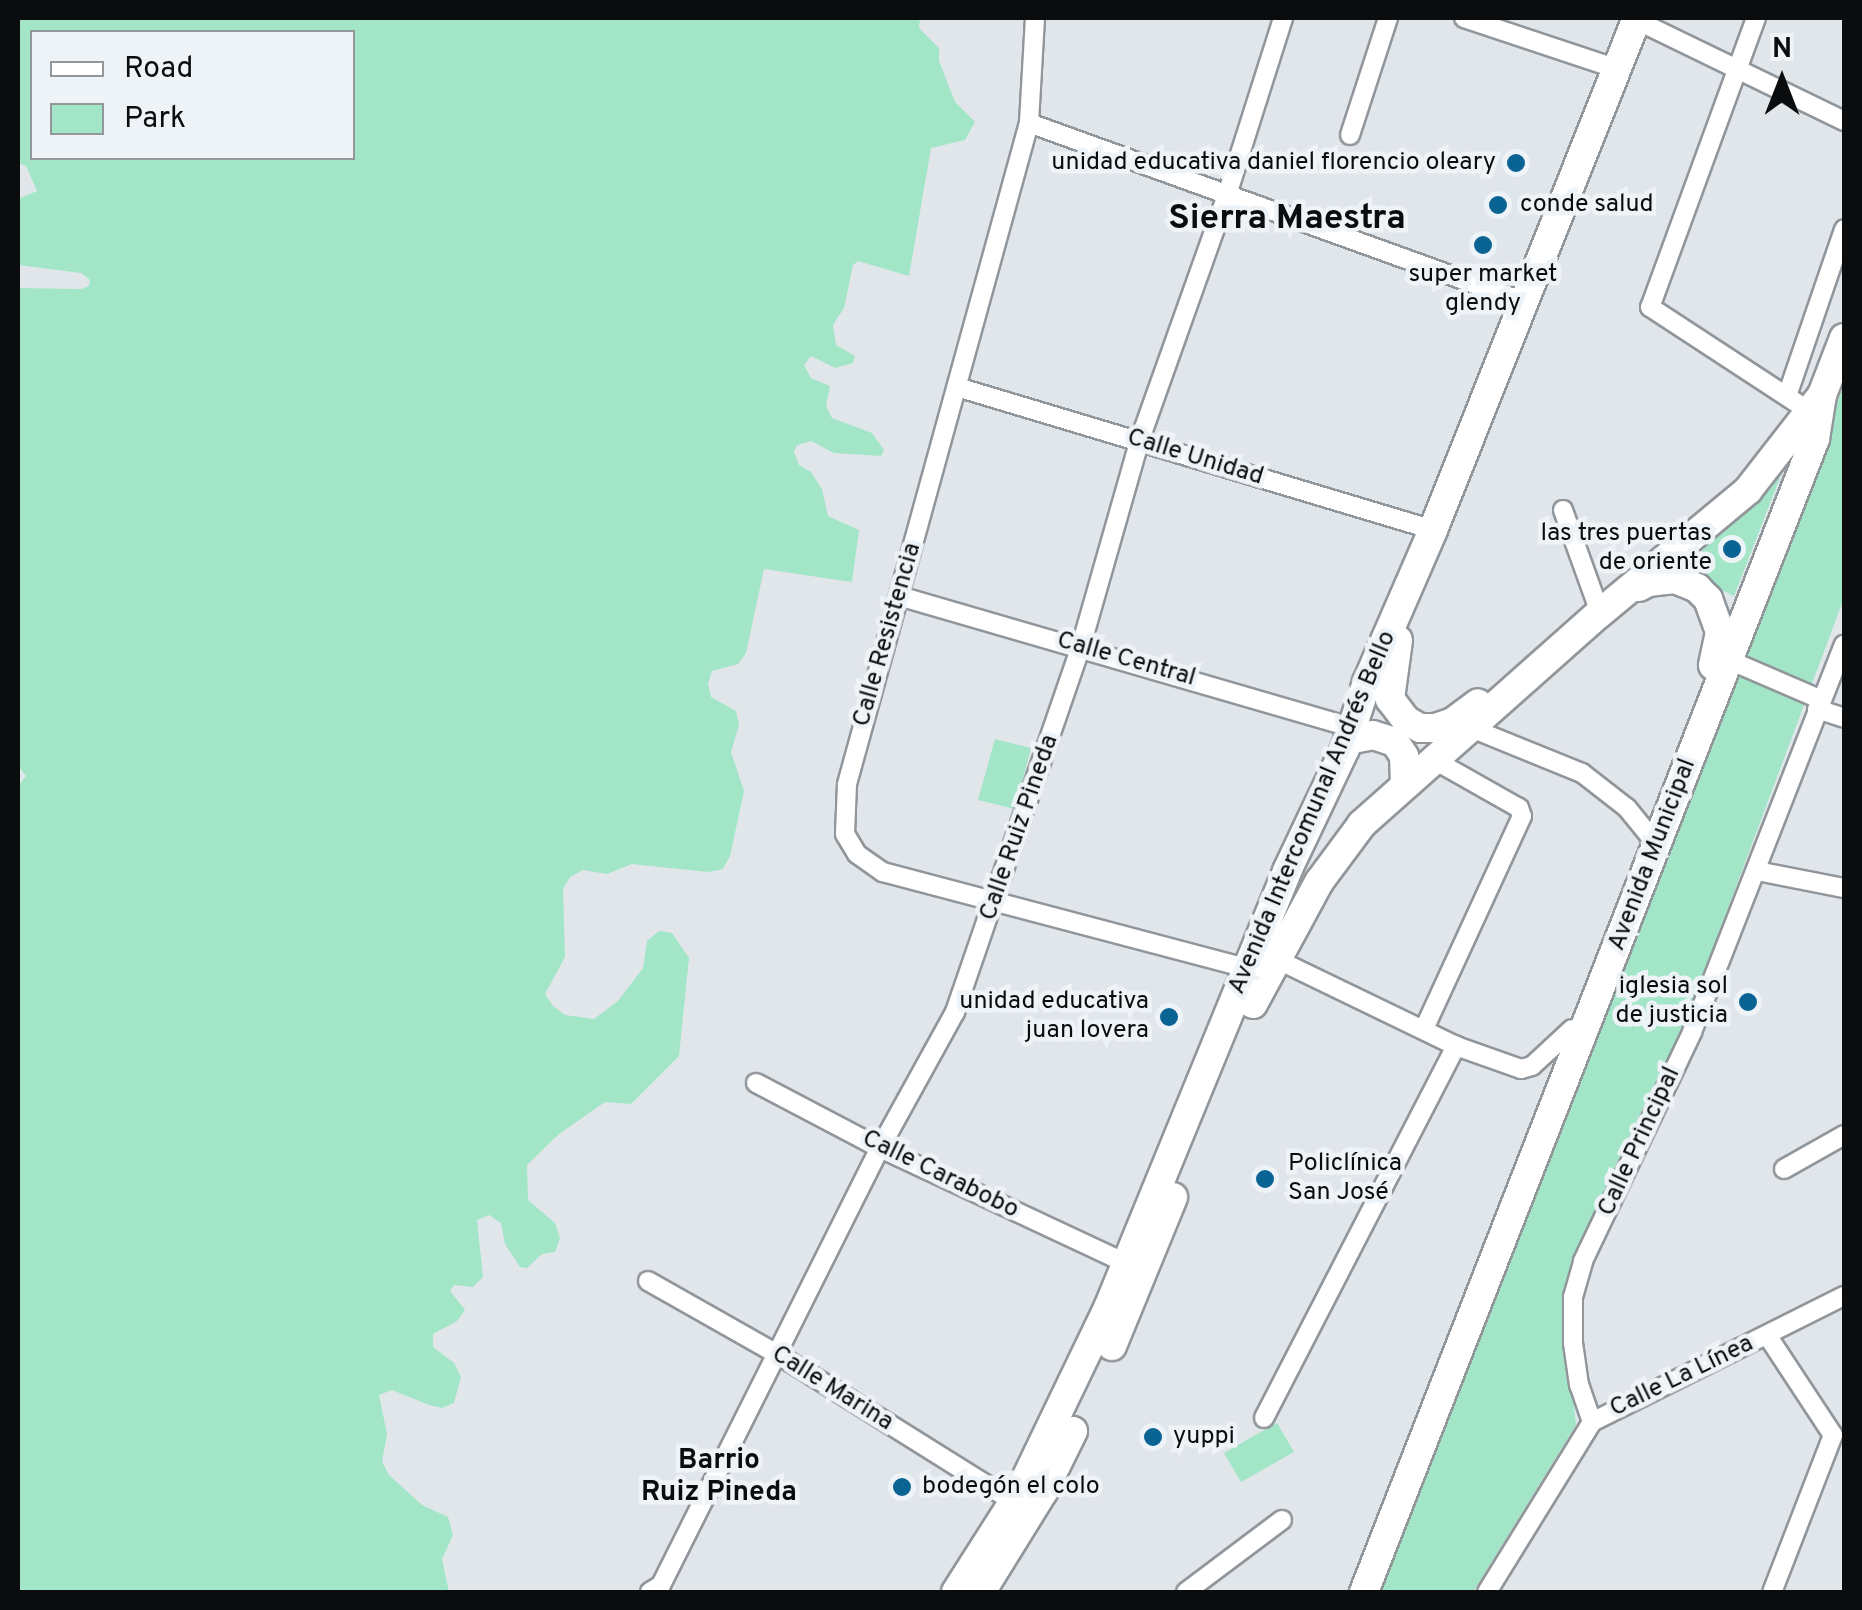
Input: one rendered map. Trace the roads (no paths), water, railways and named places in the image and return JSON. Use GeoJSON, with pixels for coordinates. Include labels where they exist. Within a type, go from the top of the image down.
{"type":"FeatureCollection","features":[{"type":"Feature","properties":{"kind":"highway","name":"Avenida Intercomunal Andrés Bello"},"geometry":{"type":"LineString","coordinates":[[981,1592],[1044,1492],[1096,1383],[1350,734],[1366,682],[1433,530],[1637,19]]}},
{"type":"Feature","properties":{"kind":"highway","name":"Avenida Municipal"},"geometry":{"type":"LineString","coordinates":[[1364,1592],[1379,1540],[1814,439],[1807,399],[1844,338]]}},
{"type":"Feature","properties":{"kind":"highway","name":"Avenida Intercomunal Andrés Bello"},"geometry":{"type":"LineString","coordinates":[[956,1592],[1014,1502],[1075,1384],[1261,963],[1340,850],[1405,784],[1533,671],[1748,490],[1782,453],[1807,399]]}},
{"type":"Feature","properties":{"kind":"highway"},"geometry":{"type":"LineString","coordinates":[[1433,530],[1392,664],[1390,699],[1395,710],[1420,728],[1435,728],[1453,722],[1503,680],[1533,671]]}},
{"type":"Feature","properties":{"kind":"highway","name":"Avenida Municipal"},"geometry":{"type":"LineString","coordinates":[[1490,1258],[1572,1029],[1710,676],[1720,632],[1708,599],[1697,588],[1675,579],[1648,582],[1625,596]]}},
{"type":"Feature","properties":{"kind":"highway"},"geometry":{"type":"LineString","coordinates":[[1350,734],[1373,735],[1395,742],[1404,756],[1405,784]]}},
{"type":"Feature","properties":{"kind":"highway","name":"Avenida Municipal"},"geometry":{"type":"LineString","coordinates":[[1352,1592],[1379,1540]]}},
{"type":"Feature","properties":{"kind":"street","name":"Calle Resistencia"},"geometry":{"type":"LineString","coordinates":[[1035,18],[1029,123],[847,784],[844,834],[857,854],[884,872],[995,905],[1261,963],[1424,1029],[1456,1046],[1521,1069],[1532,1066],[1572,1029]]}},
{"type":"Feature","properties":{"kind":"street","name":"Calle Ruiz Pineda"},"geometry":{"type":"LineString","coordinates":[[662,1590],[880,1148],[955,1012],[1081,646],[1139,442],[1283,18]]}},
{"type":"Feature","properties":{"kind":"street"},"geometry":{"type":"LineString","coordinates":[[1350,135],[1388,18]]}},
{"type":"Feature","properties":{"kind":"street"},"geometry":{"type":"LineString","coordinates":[[1464,18],[1617,69]]}},
{"type":"Feature","properties":{"kind":"street"},"geometry":{"type":"LineString","coordinates":[[1756,18],[1650,307],[1807,399],[1844,229]]}},
{"type":"Feature","properties":{"kind":"street"},"geometry":{"type":"LineString","coordinates":[[1637,19],[1736,64],[1844,121]]}},
{"type":"Feature","properties":{"kind":"street"},"geometry":{"type":"LineString","coordinates":[[1029,123],[1522,301]]}},
{"type":"Feature","properties":{"kind":"street","name":"Calle Unidad"},"geometry":{"type":"LineString","coordinates":[[957,387],[1433,530]]}},
{"type":"Feature","properties":{"kind":"street"},"geometry":{"type":"LineString","coordinates":[[1564,510],[1600,612]]}},
{"type":"Feature","properties":{"kind":"street","name":"Calle Central"},"geometry":{"type":"LineString","coordinates":[[900,596],[1081,646],[1350,734]]}},
{"type":"Feature","properties":{"kind":"street","name":"Calle Principal"},"geometry":{"type":"LineString","coordinates":[[1592,1422],[1579,1385],[1572,1343],[1573,1297],[1583,1261],[1684,1050],[1844,645]]}},
{"type":"Feature","properties":{"kind":"street"},"geometry":{"type":"LineString","coordinates":[[1728,660],[1844,718]]}},
{"type":"Feature","properties":{"kind":"street"},"geometry":{"type":"LineString","coordinates":[[1471,728],[1582,773],[1627,808],[1648,834]]}},
{"type":"Feature","properties":{"kind":"street"},"geometry":{"type":"LineString","coordinates":[[1424,1029],[1522,816],[1519,808],[1434,760]]}},
{"type":"Feature","properties":{"kind":"street"},"geometry":{"type":"LineString","coordinates":[[1757,871],[1844,888]]}},
{"type":"Feature","properties":{"kind":"street"},"geometry":{"type":"LineString","coordinates":[[1264,1418],[1456,1046]]}},
{"type":"Feature","properties":{"kind":"street","name":"Calle Carabobo"},"geometry":{"type":"LineString","coordinates":[[756,1083],[880,1148],[1126,1263]]}},
{"type":"Feature","properties":{"kind":"street"},"geometry":{"type":"LineString","coordinates":[[1784,1169],[1844,1136]]}},
{"type":"Feature","properties":{"kind":"street","name":"Calle Marina"},"geometry":{"type":"LineString","coordinates":[[648,1281],[777,1354],[1014,1502]]}},
{"type":"Feature","properties":{"kind":"street","name":"Calle La Línea"},"geometry":{"type":"LineString","coordinates":[[1487,1592],[1592,1422],[1844,1296]]}},
{"type":"Feature","properties":{"kind":"street"},"geometry":{"type":"LineString","coordinates":[[1767,1335],[1833,1435],[1772,1592]]}},
{"type":"Feature","properties":{"kind":"street"},"geometry":{"type":"LineString","coordinates":[[1186,1592],[1282,1520]]}},
{"type":"Feature","properties":{"kind":"place","name":"unidad educativa daniel florencio oleary"},"geometry":{"type":"Point","coordinates":[1516,163]}},
{"type":"Feature","properties":{"kind":"place","name":"conde salud"},"geometry":{"type":"Point","coordinates":[1498,205]}},
{"type":"Feature","properties":{"kind":"place","name":"super market glendy"},"geometry":{"type":"Point","coordinates":[1483,245]}},
{"type":"Feature","properties":{"kind":"place","name":"las tres puertas de oriente"},"geometry":{"type":"Point","coordinates":[1732,549]}},
{"type":"Feature","properties":{"kind":"place","name":"iglesia sol de justicia"},"geometry":{"type":"Point","coordinates":[1748,1002]}},
{"type":"Feature","properties":{"kind":"place","name":"unidad educativa juan lovera"},"geometry":{"type":"Point","coordinates":[1169,1017]}},
{"type":"Feature","properties":{"kind":"place","name":"Policlínica San José"},"geometry":{"type":"Point","coordinates":[1265,1179]}},
{"type":"Feature","properties":{"kind":"place","name":"yuppi"},"geometry":{"type":"Point","coordinates":[1153,1437]}},
{"type":"Feature","properties":{"kind":"place","name":"bodegón el colo"},"geometry":{"type":"Point","coordinates":[902,1487]}},
{"type":"Feature","properties":{"kind":"district","name":"Sierra Maestra"},"geometry":{"type":"Point","coordinates":[1287,219]}},
{"type":"Feature","properties":{"kind":"district","name":"Barrio Ruiz Pineda"},"geometry":{"type":"Point","coordinates":[719,1477]}}]}
